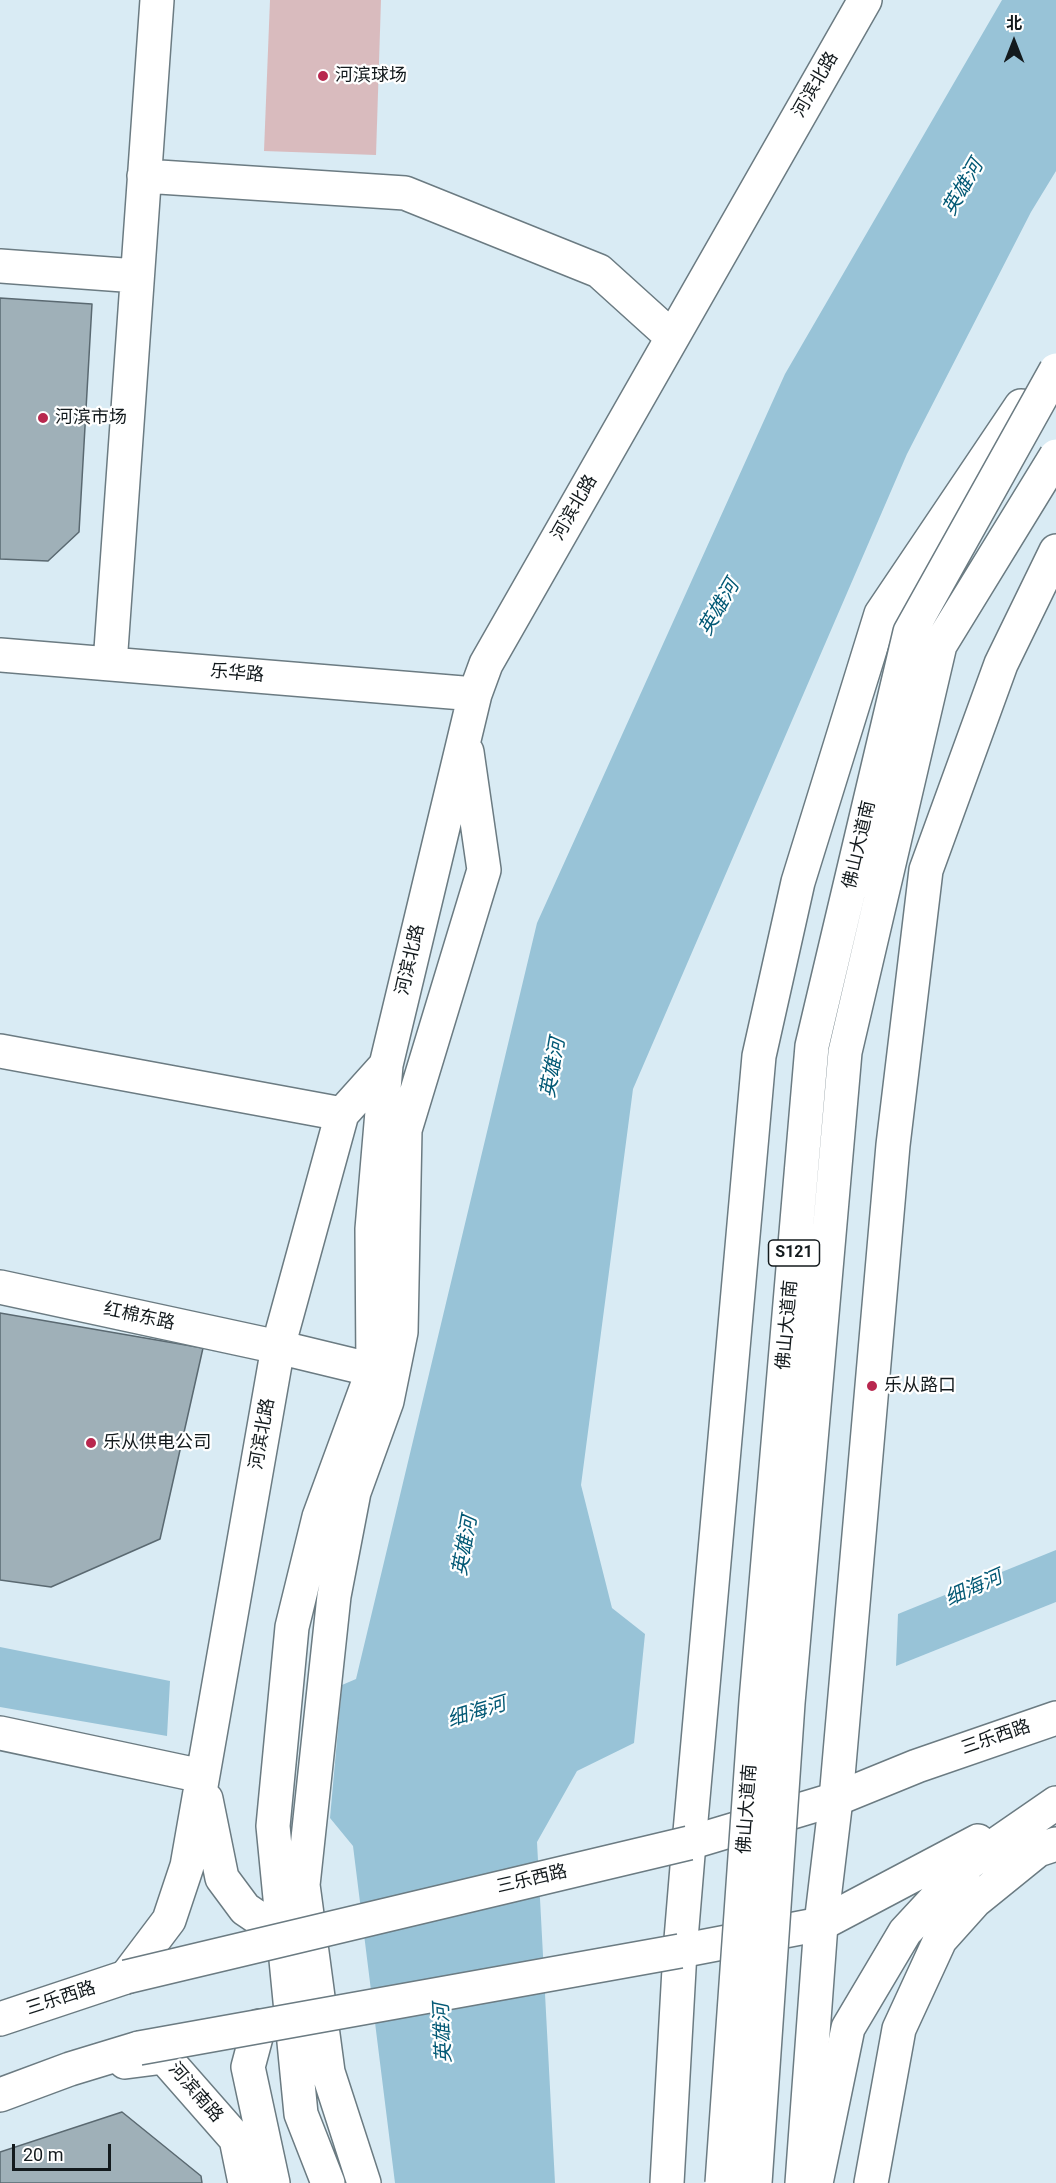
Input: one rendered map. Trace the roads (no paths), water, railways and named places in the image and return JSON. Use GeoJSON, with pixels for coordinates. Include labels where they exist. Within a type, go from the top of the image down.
{"type":"FeatureCollection","features":[{"type":"Feature","properties":{"kind":"main road"},"geometry":{"type":"LineString","coordinates":[[110,664],[157,0]]}},
{"type":"Feature","properties":{"kind":"main road","name":"河滨北路"},"geometry":{"type":"LineString","coordinates":[[126,1977],[168,1920],[187,1866],[278,1347],[342,1114],[386,1065],[475,694],[486,664],[865,0]]}},
{"type":"Feature","properties":{"kind":"main road"},"geometry":{"type":"LineString","coordinates":[[144,176],[405,194],[599,271],[672,337]]}},
{"type":"Feature","properties":{"kind":"main road"},"geometry":{"type":"LineString","coordinates":[[0,266],[137,276]]}},
{"type":"Feature","properties":{"kind":"main road"},"geometry":{"type":"LineString","coordinates":[[667,2183],[680,1951],[759,1056],[798,882],[880,614],[1056,355]]}},
{"type":"Feature","properties":{"kind":"main road","name":"佛山大道南"},"geometry":{"type":"LineString","coordinates":[[722,2183],[756,1701],[812,1046],[910,632],[1056,370]]}},
{"type":"Feature","properties":{"kind":"main road","name":"佛山大道南"},"geometry":{"type":"LineString","coordinates":[[755,2183],[788,1703],[844,1052],[940,645],[1056,456]]}},
{"type":"Feature","properties":{"kind":"main road"},"geometry":{"type":"LineString","coordinates":[[802,2183],[821,1924],[836,1799],[893,1145],[926,870],[1001,664],[1056,551]]}},
{"type":"Feature","properties":{"kind":"main road","name":"乐华路"},"geometry":{"type":"LineString","coordinates":[[0,655],[475,694]]}},
{"type":"Feature","properties":{"kind":"main road"},"geometry":{"type":"LineString","coordinates":[[364,2183],[328,2072],[303,1885],[334,1596],[354,1492],[387,1401],[401,1332],[405,1130],[484,870],[465,735]]}},
{"type":"Feature","properties":{"kind":"main road"},"geometry":{"type":"LineString","coordinates":[[0,1051],[342,1114]]}},
{"type":"Feature","properties":{"kind":"main road"},"geometry":{"type":"LineString","coordinates":[[328,2183],[301,2114],[273,1826],[292,1627],[319,1517],[373,1370],[372,1229],[386,1065]]}},
{"type":"Feature","properties":{"kind":"main road","name":"红棉东路"},"geometry":{"type":"LineString","coordinates":[[0,1287],[278,1347],[373,1370]]}},
{"type":"Feature","properties":{"kind":"main road","name":"三乐西路"},"geometry":{"type":"LineString","coordinates":[[0,2019],[126,1977],[689,1843],[836,1799],[917,1766],[1056,1718]]}},
{"type":"Feature","properties":{"kind":"main road"},"geometry":{"type":"LineString","coordinates":[[0,1733],[202,1776],[222,1878],[245,1910],[288,1938]]}},
{"type":"Feature","properties":{"kind":"main road"},"geometry":{"type":"LineString","coordinates":[[0,2095],[139,2048],[821,1924],[1056,1801]]}},
{"type":"Feature","properties":{"kind":"main road"},"geometry":{"type":"LineString","coordinates":[[816,2183],[848,2028],[905,1932],[969,1863],[1056,1801]]}},
{"type":"Feature","properties":{"kind":"main road"},"geometry":{"type":"LineString","coordinates":[[871,2183],[899,2029],[940,1940],[975,1901],[1038,1850],[1056,1844]]}},
{"type":"Feature","properties":{"kind":"main road"},"geometry":{"type":"LineString","coordinates":[[259,2026],[248,2067],[273,2183]]}},
{"type":"Feature","properties":{"kind":"main road","name":"河滨南路"},"geometry":{"type":"LineString","coordinates":[[70,2070],[164,2057],[236,2139],[245,2183]]}},
{"type":"Feature","properties":{"kind":"water"},"geometry":{"type":"Polygon","coordinates":[[[1002,0],[1056,0],[1056,171],[1031,212],[907,454],[633,1089],[581,1485],[612,1608],[645,1634],[634,1743],[577,1771],[537,1842],[555,2183],[395,2183],[353,1846],[330,1818],[342,1685],[356,1679],[537,923],[785,374],[1002,0]]]}},
{"type":"Feature","properties":{"kind":"water","name":"细海河"},"geometry":{"type":"Polygon","coordinates":[[[1056,1550],[1056,1602],[896,1666],[898,1614],[1056,1550]]]}},
{"type":"Feature","properties":{"kind":"water"},"geometry":{"type":"Polygon","coordinates":[[[0,1647],[170,1681],[167,1736],[0,1707],[0,1647]]]}},
{"type":"Feature","properties":{"kind":"place","name":"河滨球场"},"geometry":{"type":"Point","coordinates":[323,76]}},
{"type":"Feature","properties":{"kind":"place","name":"河滨市场"},"geometry":{"type":"Point","coordinates":[43,418]}},
{"type":"Feature","properties":{"kind":"place","name":"乐从路口"},"geometry":{"type":"Point","coordinates":[872,1386]}},
{"type":"Feature","properties":{"kind":"place","name":"乐从供电公司"},"geometry":{"type":"Point","coordinates":[91,1443]}},
{"type":"Feature","properties":{"kind":"water label","name":"英雄河"},"geometry":{"type":"Point","coordinates":[964,188]}},
{"type":"Feature","properties":{"kind":"water label","name":"英雄河"},"geometry":{"type":"Point","coordinates":[720,608]}},
{"type":"Feature","properties":{"kind":"water label","name":"英雄河"},"geometry":{"type":"Point","coordinates":[554,1068]}},
{"type":"Feature","properties":{"kind":"water label","name":"英雄河"},"geometry":{"type":"Point","coordinates":[466,1546]}},
{"type":"Feature","properties":{"kind":"water label","name":"英雄河"},"geometry":{"type":"Point","coordinates":[444,2033]}}]}
